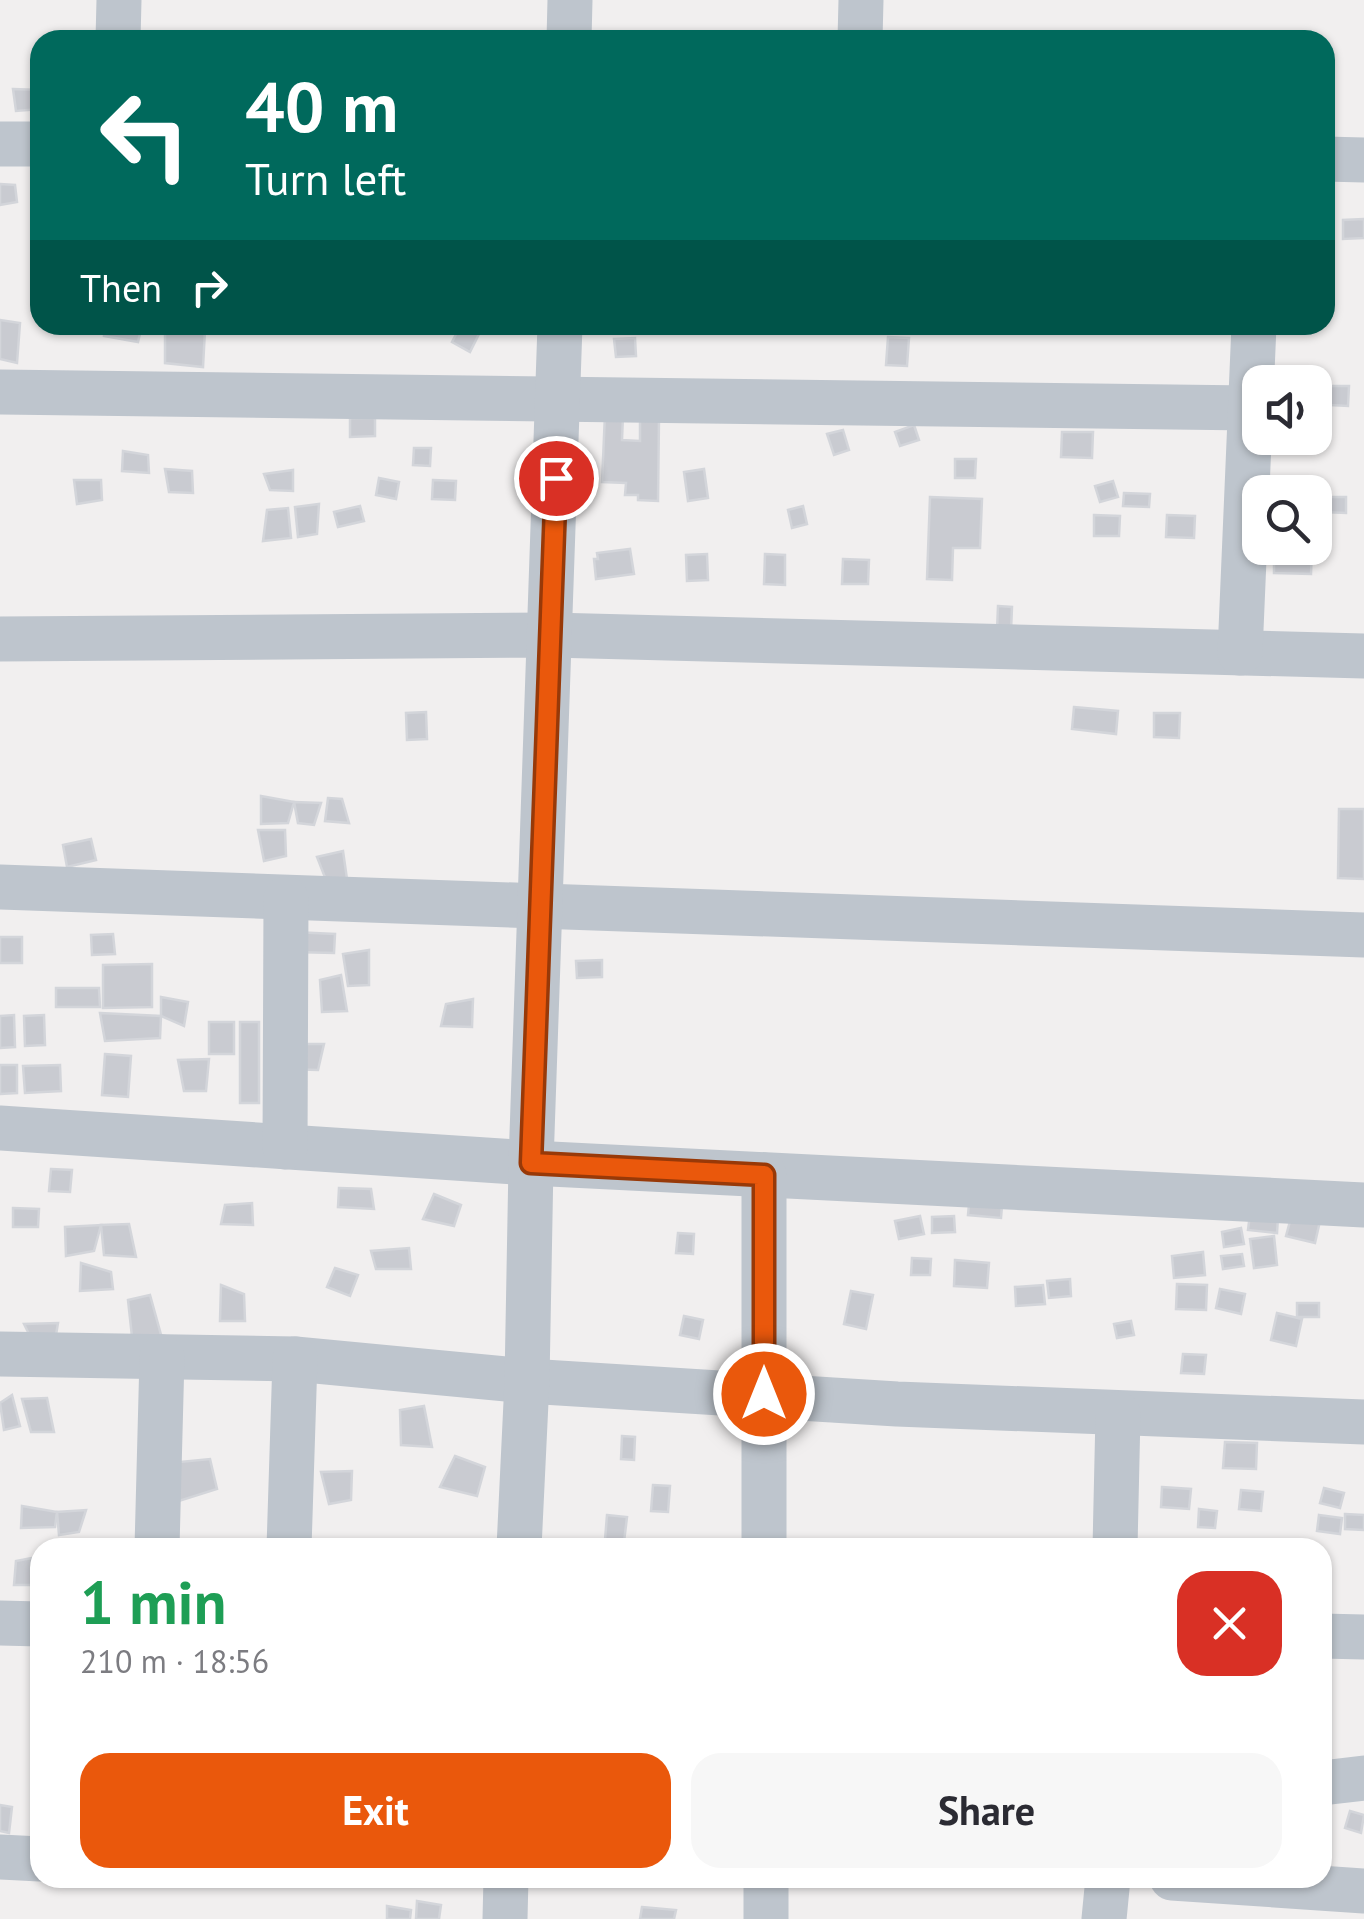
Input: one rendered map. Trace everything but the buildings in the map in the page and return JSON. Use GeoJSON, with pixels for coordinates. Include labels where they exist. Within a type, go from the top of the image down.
{"type":"FeatureCollection","features":[{"type":"Feature","properties":{"kind":"street"},"geometry":{"type":"LineString","coordinates":[[118,30],[119,0]]}},
{"type":"Feature","properties":{"kind":"street"},"geometry":{"type":"LineString","coordinates":[[569,30],[570,0]]}},
{"type":"Feature","properties":{"kind":"street"},"geometry":{"type":"LineString","coordinates":[[860,30],[861,0]]}},
{"type":"Feature","properties":{"kind":"street"},"geometry":{"type":"LineString","coordinates":[[0,144],[30,144]]}},
{"type":"Feature","properties":{"kind":"street"},"geometry":{"type":"LineString","coordinates":[[1335,159],[1364,160]]}},
{"type":"Feature","properties":{"kind":"street"},"geometry":{"type":"LineString","coordinates":[[519,1538],[560,335]]}},
{"type":"Feature","properties":{"kind":"street"},"geometry":{"type":"LineString","coordinates":[[1252,365],[1254,335]]}},
{"type":"Feature","properties":{"kind":"street"},"geometry":{"type":"LineString","coordinates":[[0,392],[1242,408]]}},
{"type":"Feature","properties":{"kind":"street"},"geometry":{"type":"LineString","coordinates":[[1240,653],[1248,455]]}},
{"type":"Feature","properties":{"kind":"street"},"geometry":{"type":"LineString","coordinates":[[0,639],[551,636],[1364,656]]}},
{"type":"Feature","properties":{"kind":"street"},"geometry":{"type":"LineString","coordinates":[[0,887],[1364,935]]}},
{"type":"Feature","properties":{"kind":"street"},"geometry":{"type":"LineString","coordinates":[[284,1147],[286,899]]}},
{"type":"Feature","properties":{"kind":"street"},"geometry":{"type":"LineString","coordinates":[[0,1128],[531,1163],[1364,1205]]}},
{"type":"Feature","properties":{"kind":"street"},"geometry":{"type":"LineString","coordinates":[[764,1175],[764,1538]]}},
{"type":"Feature","properties":{"kind":"street"},"geometry":{"type":"LineString","coordinates":[[0,1354],[295,1359],[527,1381],[1118,1414],[1364,1422]]}},
{"type":"Feature","properties":{"kind":"street"},"geometry":{"type":"LineString","coordinates":[[157,1538],[162,1357]]}},
{"type":"Feature","properties":{"kind":"street"},"geometry":{"type":"LineString","coordinates":[[289,1538],[295,1359]]}},
{"type":"Feature","properties":{"kind":"street"},"geometry":{"type":"LineString","coordinates":[[1115,1538],[1118,1414]]}},
{"type":"Feature","properties":{"kind":"street"},"geometry":{"type":"LineString","coordinates":[[0,1622],[30,1624]]}},
{"type":"Feature","properties":{"kind":"street"},"geometry":{"type":"LineString","coordinates":[[1332,1636],[1364,1637]]}},
{"type":"Feature","properties":{"kind":"street"},"geometry":{"type":"LineString","coordinates":[[1332,1781],[1364,1778]]}},
{"type":"Feature","properties":{"kind":"street"},"geometry":{"type":"LineString","coordinates":[[0,1857],[30,1858]]}},
{"type":"Feature","properties":{"kind":"street"},"geometry":{"type":"LineString","coordinates":[[1332,1887],[1364,1891]]}},
{"type":"Feature","properties":{"kind":"street"},"geometry":{"type":"LineString","coordinates":[[504,1919],[506,1888]]}},
{"type":"Feature","properties":{"kind":"street"},"geometry":{"type":"LineString","coordinates":[[766,1888],[766,1919]]}},
{"type":"Feature","properties":{"kind":"street"},"geometry":{"type":"LineString","coordinates":[[1104,1919],[1107,1888]]}},
{"type":"Feature","properties":{"kind":"route"},"geometry":{"type":"LineString","coordinates":[[556,478],[531,1163],[764,1175],[764,1394]]}}]}
